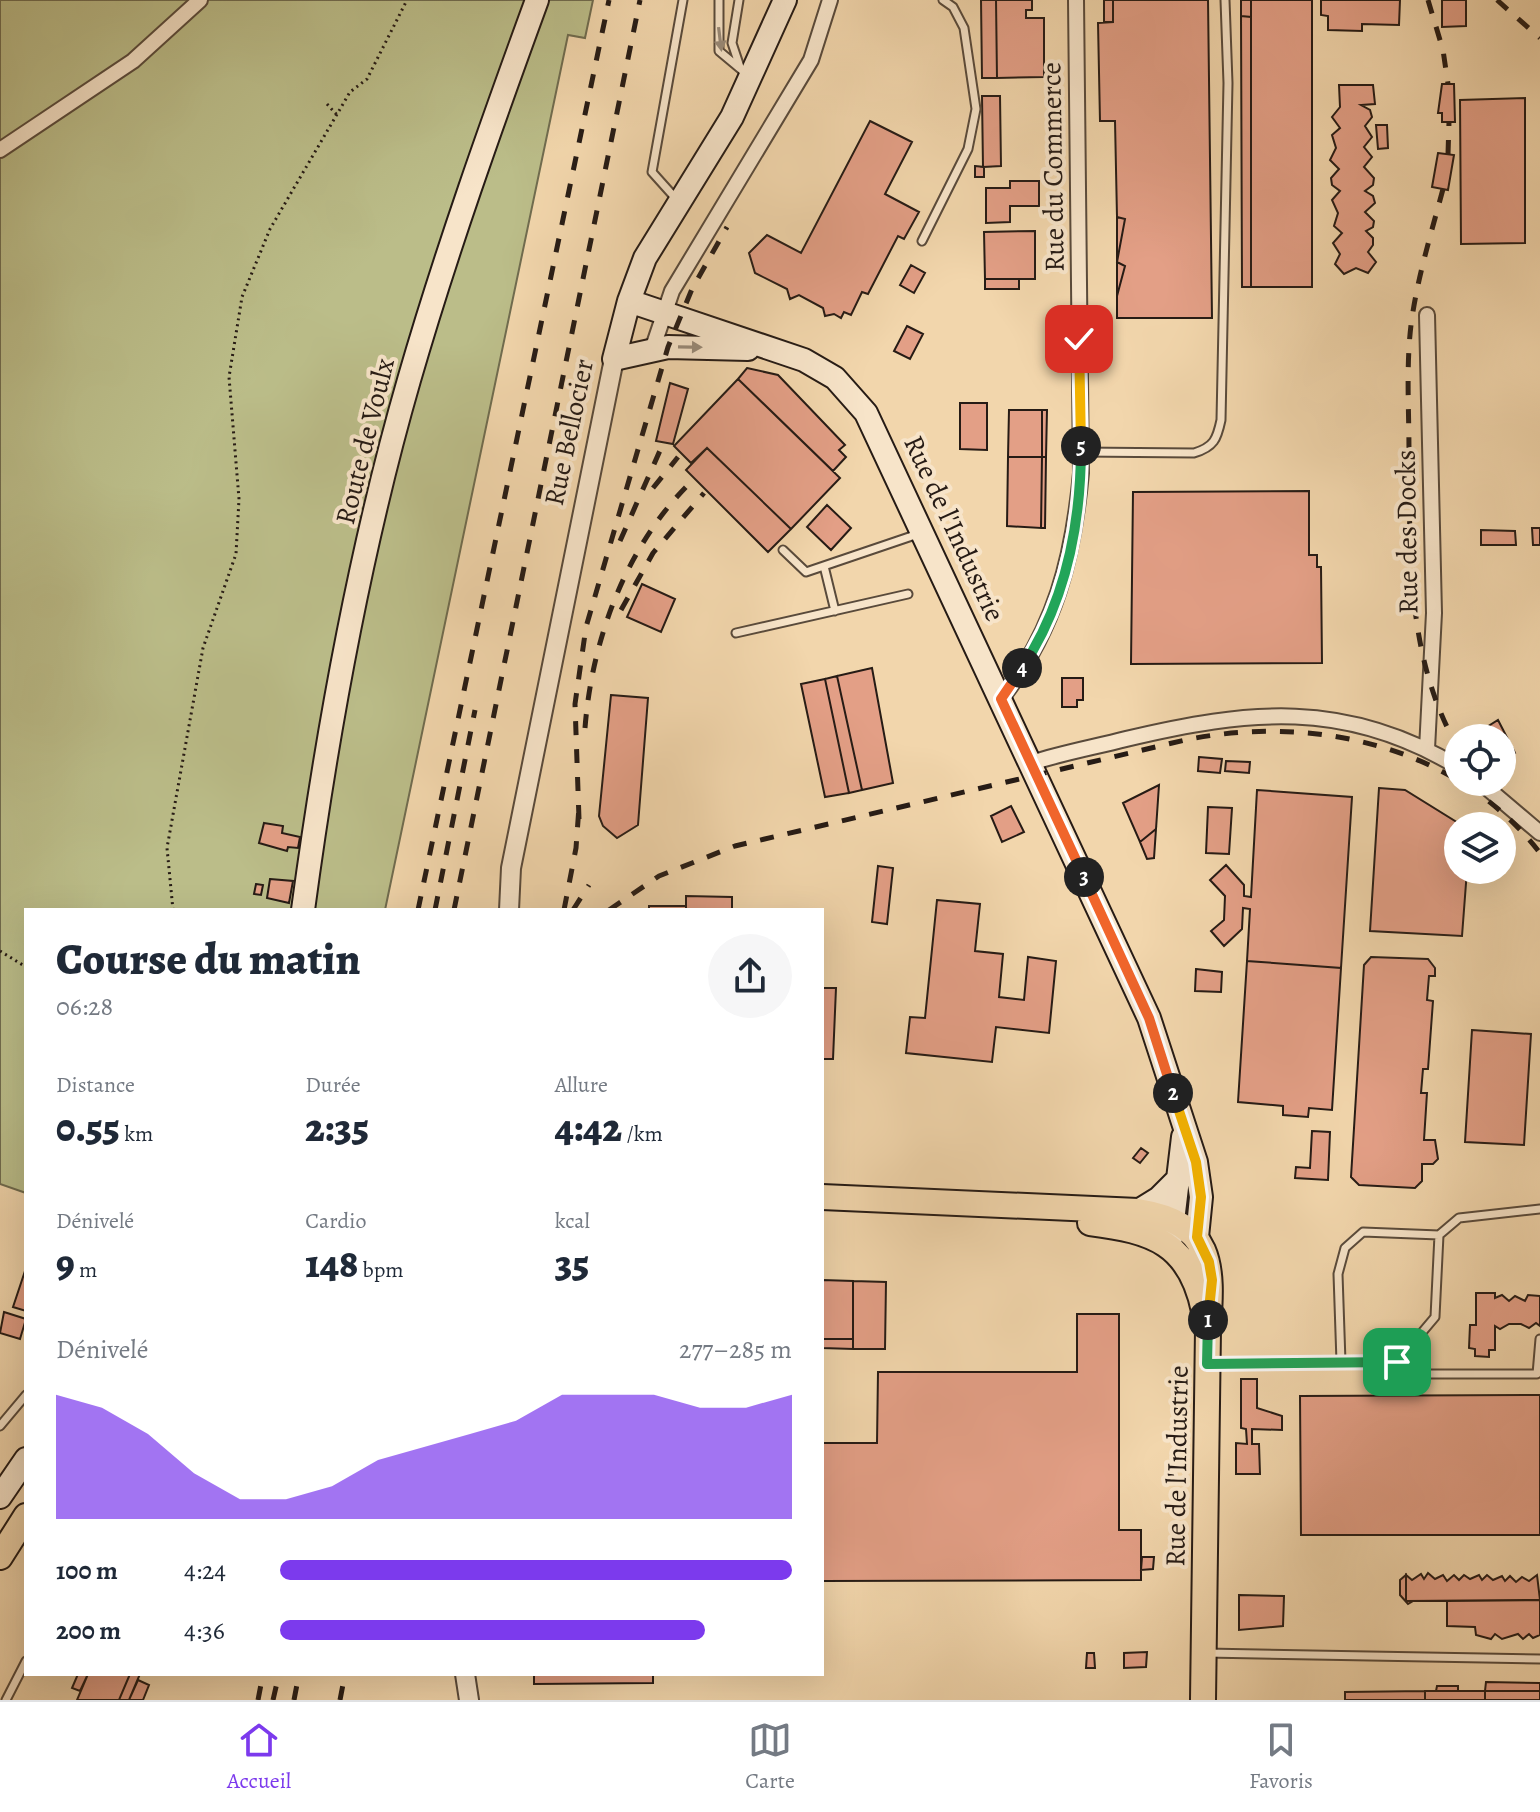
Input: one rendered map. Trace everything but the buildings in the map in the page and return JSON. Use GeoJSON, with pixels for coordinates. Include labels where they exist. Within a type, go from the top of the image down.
{"type":"FeatureCollection","features":[{"type":"Feature","properties":{"kind":"main road","name":"Route de Voulx"},"geometry":{"type":"LineString","coordinates":[[303,908],[323,760],[390,449],[475,174],[537,0]]}},
{"type":"Feature","properties":{"kind":"main road","name":"Rue Bellocier"},"geometry":{"type":"LineString","coordinates":[[614,359],[629,301],[645,258],[785,0]]}},
{"type":"Feature","properties":{"kind":"main road","name":"Rue de l'Industrie"},"geometry":{"type":"LineString","coordinates":[[629,301],[821,368],[848,390],[884,444],[1149,1018],[1183,1132],[1196,1162],[1201,1197],[1186,1229],[1208,1329],[1203,1700]]}},
{"type":"Feature","properties":{"kind":"main road"},"geometry":{"type":"LineString","coordinates":[[614,359],[668,347],[769,349]]}},
{"type":"Feature","properties":{"kind":"main road"},"geometry":{"type":"LineString","coordinates":[[1183,1132],[1180,1177],[1186,1229]]}},
{"type":"Feature","properties":{"kind":"main road"},"geometry":{"type":"LineString","coordinates":[[1138,1211],[1159,1198],[1180,1177]]}},
{"type":"Feature","properties":{"kind":"main road"},"geometry":{"type":"LineString","coordinates":[[824,1197],[945,1205],[1138,1211],[1186,1229]]}},
{"type":"Feature","properties":{"kind":"main road"},"geometry":{"type":"LineString","coordinates":[[945,1205],[1128,1228],[1186,1229]]}},
{"type":"Feature","properties":{"kind":"main road"},"geometry":{"type":"LineString","coordinates":[[0,1497],[24,1462]]}},
{"type":"Feature","properties":{"kind":"main road"},"geometry":{"type":"LineString","coordinates":[[0,1557],[24,1519]]}},
{"type":"Feature","properties":{"kind":"street"},"geometry":{"type":"LineString","coordinates":[[0,150],[133,61],[200,0]]}},
{"type":"Feature","properties":{"kind":"street"},"geometry":{"type":"LineString","coordinates":[[652,350],[672,291],[811,60],[830,0]]}},
{"type":"Feature","properties":{"kind":"street","name":"Rue du Commerce"},"geometry":{"type":"LineString","coordinates":[[1001,699],[1037,646],[1056,604],[1075,535],[1081,452],[1076,0]]}},
{"type":"Feature","properties":{"kind":"street","name":"Rue des Docks"},"geometry":{"type":"LineString","coordinates":[[1427,315],[1434,613],[1427,749]]}},
{"type":"Feature","properties":{"kind":"street","name":"Rue Bellocier"},"geometry":{"type":"LineString","coordinates":[[509,908],[511,868],[614,359]]}},
{"type":"Feature","properties":{"kind":"street"},"geometry":{"type":"LineString","coordinates":[[1031,763],[1194,723],[1255,716],[1345,724],[1427,749],[1444,759]]}},
{"type":"Feature","properties":{"kind":"street"},"geometry":{"type":"LineString","coordinates":[[1496,796],[1540,833]]}},
{"type":"Feature","properties":{"kind":"street"},"geometry":{"type":"LineString","coordinates":[[465,1676],[469,1700]]}},
{"type":"Feature","properties":{"kind":"lane"},"geometry":{"type":"LineString","coordinates":[[678,202],[652,172],[683,0]]}},
{"type":"Feature","properties":{"kind":"lane"},"geometry":{"type":"LineString","coordinates":[[719,0],[719,51],[746,74]]}},
{"type":"Feature","properties":{"kind":"lane"},"geometry":{"type":"LineString","coordinates":[[739,0],[732,43],[746,74]]}},
{"type":"Feature","properties":{"kind":"lane"},"geometry":{"type":"LineString","coordinates":[[922,241],[968,149],[976,109],[964,28],[953,7],[943,0]]}},
{"type":"Feature","properties":{"kind":"lane"},"geometry":{"type":"LineString","coordinates":[[1081,452],[1194,453],[1207,449],[1217,439],[1221,420],[1227,99],[1225,0]]}},
{"type":"Feature","properties":{"kind":"lane"},"geometry":{"type":"LineString","coordinates":[[783,550],[806,572],[924,532]]}},
{"type":"Feature","properties":{"kind":"lane"},"geometry":{"type":"LineString","coordinates":[[824,566],[835,611]]}},
{"type":"Feature","properties":{"kind":"lane"},"geometry":{"type":"LineString","coordinates":[[736,633],[908,594]]}},
{"type":"Feature","properties":{"kind":"lane"},"geometry":{"type":"LineString","coordinates":[[1341,1362],[1338,1274],[1345,1248],[1363,1232],[1439,1235],[1459,1218],[1540,1209]]}},
{"type":"Feature","properties":{"kind":"lane"},"geometry":{"type":"LineString","coordinates":[[1397,1362],[1414,1338],[1431,1326],[1435,1317],[1439,1235]]}},
{"type":"Feature","properties":{"kind":"lane"},"geometry":{"type":"LineString","coordinates":[[1207,1364],[1397,1362],[1423,1374],[1537,1374],[1540,1339]]}},
{"type":"Feature","properties":{"kind":"lane"},"geometry":{"type":"LineString","coordinates":[[0,1426],[24,1397]]}},
{"type":"Feature","properties":{"kind":"lane"},"geometry":{"type":"LineString","coordinates":[[1204,1653],[1540,1659]]}},
{"type":"Feature","properties":{"kind":"lane"},"geometry":{"type":"LineString","coordinates":[[6,1700],[24,1665]]}},
{"type":"Feature","properties":{"kind":"path"},"geometry":{"type":"LineString","coordinates":[[173,908],[167,848],[203,648],[236,554],[239,499],[229,377],[242,297],[270,229],[353,88],[367,79],[407,0]]}},
{"type":"Feature","properties":{"kind":"path"},"geometry":{"type":"LineString","coordinates":[[327,104],[337,115]]}},
{"type":"Feature","properties":{"kind":"path"},"geometry":{"type":"LineString","coordinates":[[0,951],[24,966]]}},
{"type":"Feature","properties":{"kind":"green space"},"geometry":{"type":"Polygon","coordinates":[[[0,0],[593,0],[585,38],[568,35],[385,908],[24,908],[24,1192],[0,1184],[0,0]]]}},
{"type":"Feature","properties":{"kind":"railway"},"geometry":{"type":"LineString","coordinates":[[418,908],[609,0]]}},
{"type":"Feature","properties":{"kind":"railway"},"geometry":{"type":"LineString","coordinates":[[454,908],[640,0]]}},
{"type":"Feature","properties":{"kind":"railway"},"geometry":{"type":"LineString","coordinates":[[1428,0],[1443,50],[1448,84]]}},
{"type":"Feature","properties":{"kind":"railway"},"geometry":{"type":"LineString","coordinates":[[1497,0],[1540,38]]}},
{"type":"Feature","properties":{"kind":"railway"},"geometry":{"type":"LineString","coordinates":[[1448,154],[1449,122]]}},
{"type":"Feature","properties":{"kind":"railway"},"geometry":{"type":"LineString","coordinates":[[1443,189],[1411,325],[1408,373],[1414,604],[1429,678],[1446,724]]}},
{"type":"Feature","properties":{"kind":"railway"},"geometry":{"type":"LineString","coordinates":[[579,819],[575,704],[586,627],[668,347],[692,289],[727,227]]}},
{"type":"Feature","properties":{"kind":"railway"},"geometry":{"type":"LineString","coordinates":[[620,541],[662,446]]}},
{"type":"Feature","properties":{"kind":"railway"},"geometry":{"type":"LineString","coordinates":[[653,488],[678,457]]}},
{"type":"Feature","properties":{"kind":"railway"},"geometry":{"type":"LineString","coordinates":[[585,728],[596,660],[617,594],[649,534],[692,481]]}},
{"type":"Feature","properties":{"kind":"railway"},"geometry":{"type":"LineString","coordinates":[[621,610],[653,553],[704,493]]}},
{"type":"Feature","properties":{"kind":"railway"},"geometry":{"type":"LineString","coordinates":[[435,908],[475,710]]}},
{"type":"Feature","properties":{"kind":"railway"},"geometry":{"type":"LineString","coordinates":[[612,908],[659,876],[735,846],[1185,740],[1233,733],[1282,732],[1331,736],[1379,746],[1425,763],[1467,786],[1506,816],[1540,853]]}},
{"type":"Feature","properties":{"kind":"railway"},"geometry":{"type":"LineString","coordinates":[[564,908],[576,848],[579,807]]}},
{"type":"Feature","properties":{"kind":"railway"},"geometry":{"type":"LineString","coordinates":[[574,908],[589,885]]}},
{"type":"Feature","properties":{"kind":"railway"},"geometry":{"type":"LineString","coordinates":[[258,1700],[263,1676]]}},
{"type":"Feature","properties":{"kind":"railway"},"geometry":{"type":"LineString","coordinates":[[273,1700],[279,1676]]}},
{"type":"Feature","properties":{"kind":"railway"},"geometry":{"type":"LineString","coordinates":[[294,1700],[299,1676]]}},
{"type":"Feature","properties":{"kind":"railway"},"geometry":{"type":"LineString","coordinates":[[340,1700],[345,1676]]}},
{"type":"Feature","properties":{"kind":"route"},"geometry":{"type":"LineString","coordinates":[[1079,339],[1081,473],[1075,535],[1056,604],[1037,646],[1001,699],[1149,1018],[1183,1132],[1196,1162],[1201,1197],[1197,1237],[1209,1262],[1212,1280],[1207,1364],[1397,1362]]}}]}
